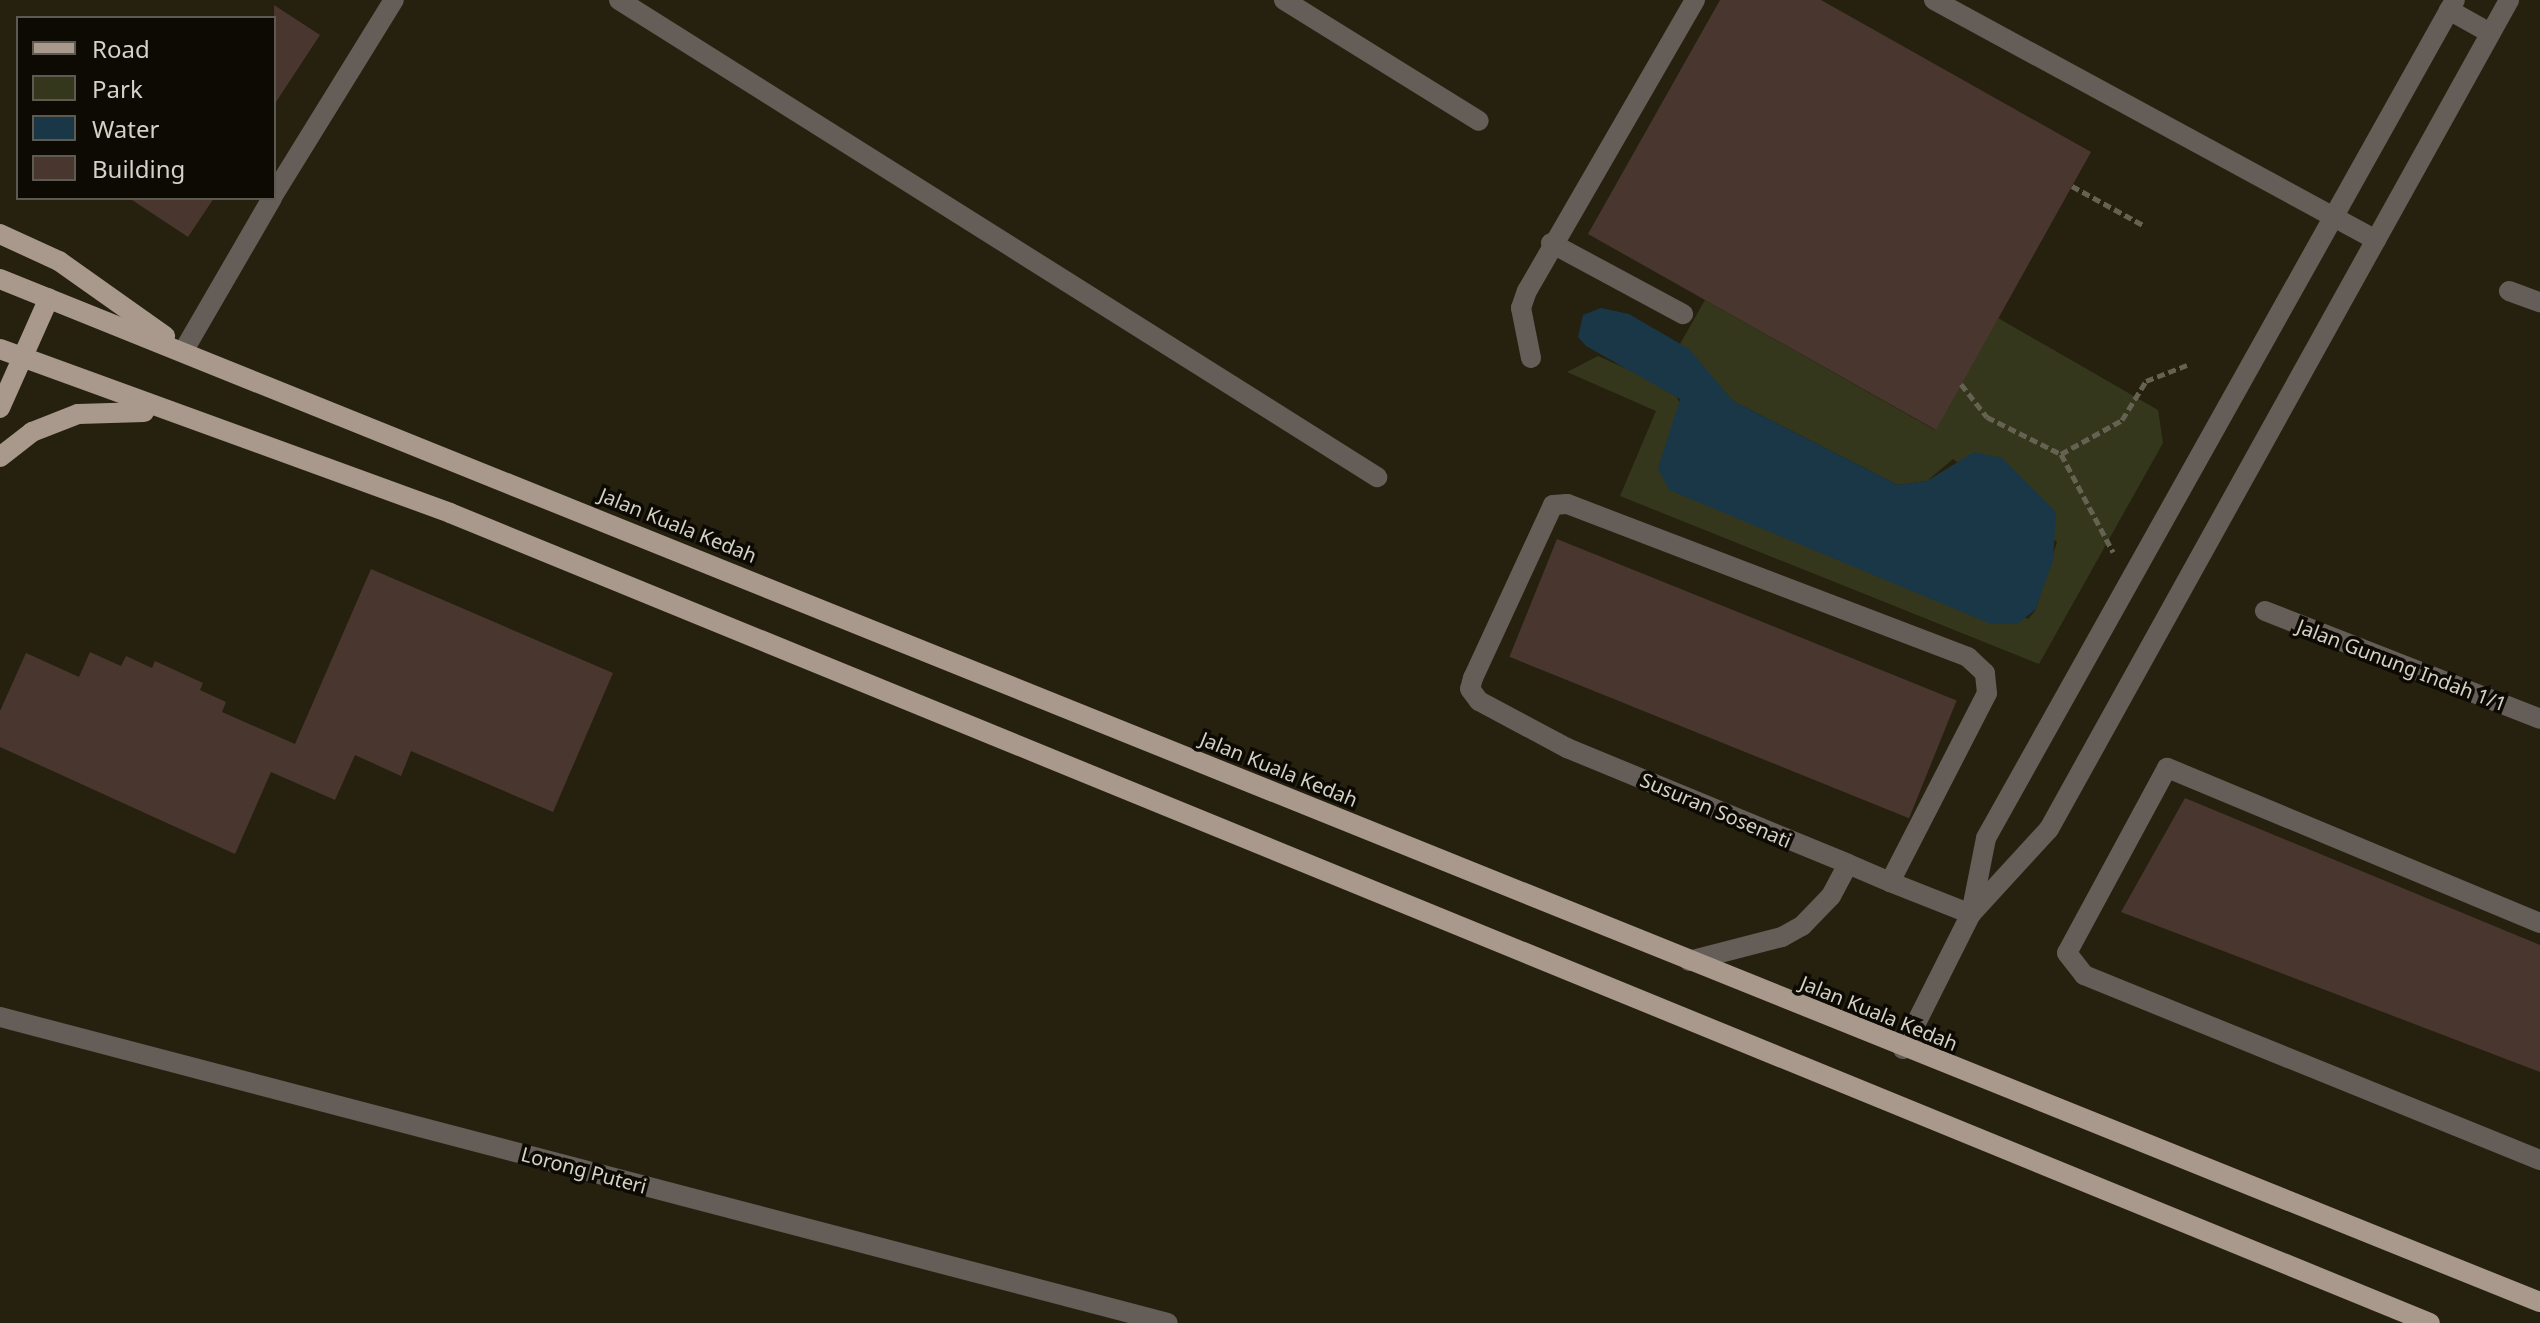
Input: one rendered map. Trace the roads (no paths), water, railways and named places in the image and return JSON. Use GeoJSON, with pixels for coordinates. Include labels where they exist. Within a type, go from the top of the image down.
{"type":"FeatureCollection","features":[{"type":"Feature","properties":{"kind":"main road"},"geometry":{"type":"LineString","coordinates":[[0,234],[59,261],[184,350]]}},
{"type":"Feature","properties":{"kind":"main road","name":"Jalan Kuala Kedah"},"geometry":{"type":"LineString","coordinates":[[0,279],[184,350],[1903,1049],[2538,1296]]}},
{"type":"Feature","properties":{"kind":"main road"},"geometry":{"type":"LineString","coordinates":[[0,408],[49,298]]}},
{"type":"Feature","properties":{"kind":"main road"},"geometry":{"type":"LineString","coordinates":[[0,349],[176,418],[450,513],[2430,1323]]}},
{"type":"Feature","properties":{"kind":"main road"},"geometry":{"type":"LineString","coordinates":[[0,457],[32,432],[78,414],[127,409],[176,418]]}},
{"type":"Feature","properties":{"kind":"street"},"geometry":{"type":"LineString","coordinates":[[276,191],[394,0]]}},
{"type":"Feature","properties":{"kind":"street"},"geometry":{"type":"LineString","coordinates":[[619,0],[1377,477]]}},
{"type":"Feature","properties":{"kind":"street"},"geometry":{"type":"LineString","coordinates":[[1284,0],[1479,121]]}},
{"type":"Feature","properties":{"kind":"street"},"geometry":{"type":"LineString","coordinates":[[1531,358],[1521,308],[1551,243],[1695,0]]}},
{"type":"Feature","properties":{"kind":"street"},"geometry":{"type":"LineString","coordinates":[[1934,0],[2376,240]]}},
{"type":"Feature","properties":{"kind":"street"},"geometry":{"type":"LineString","coordinates":[[1971,914],[2049,829],[2509,0]]}},
{"type":"Feature","properties":{"kind":"street"},"geometry":{"type":"LineString","coordinates":[[1903,1049],[1971,914],[1986,838],[2452,5],[2490,33]]}},
{"type":"Feature","properties":{"kind":"street"},"geometry":{"type":"LineString","coordinates":[[184,350],[271,200]]}},
{"type":"Feature","properties":{"kind":"street"},"geometry":{"type":"LineString","coordinates":[[1551,243],[1683,314]]}},
{"type":"Feature","properties":{"kind":"street"},"geometry":{"type":"LineString","coordinates":[[2509,291],[2540,302]]}},
{"type":"Feature","properties":{"kind":"street","name":"Susuran Sosenati"},"geometry":{"type":"LineString","coordinates":[[1890,882],[1987,693],[1985,673],[1968,657],[1567,504],[1553,505],[1470,689],[1479,701],[1567,748],[1890,882],[1971,914]]}},
{"type":"Feature","properties":{"kind":"street","name":"Jalan Gunung Indah 1/1"},"geometry":{"type":"LineString","coordinates":[[2265,611],[2540,719]]}},
{"type":"Feature","properties":{"kind":"street"},"geometry":{"type":"LineString","coordinates":[[2540,923],[2167,768],[2068,944],[2069,962],[2084,975],[2540,1160]]}},
{"type":"Feature","properties":{"kind":"street"},"geometry":{"type":"LineString","coordinates":[[1689,961],[1782,937],[1802,926],[1831,896],[1848,864]]}},
{"type":"Feature","properties":{"kind":"street","name":"Lorong Puteri"},"geometry":{"type":"LineString","coordinates":[[0,1017],[1168,1323]]}},
{"type":"Feature","properties":{"kind":"water"},"geometry":{"type":"Polygon","coordinates":[[[1601,308],[1629,314],[1689,349],[1733,401],[1898,485],[1927,481],[1974,452],[2002,458],[2056,512],[2053,561],[2035,610],[2017,624],[1991,624],[1669,490],[1658,468],[1680,399],[1586,346],[1578,337],[1583,315],[1601,308]]]}}]}
